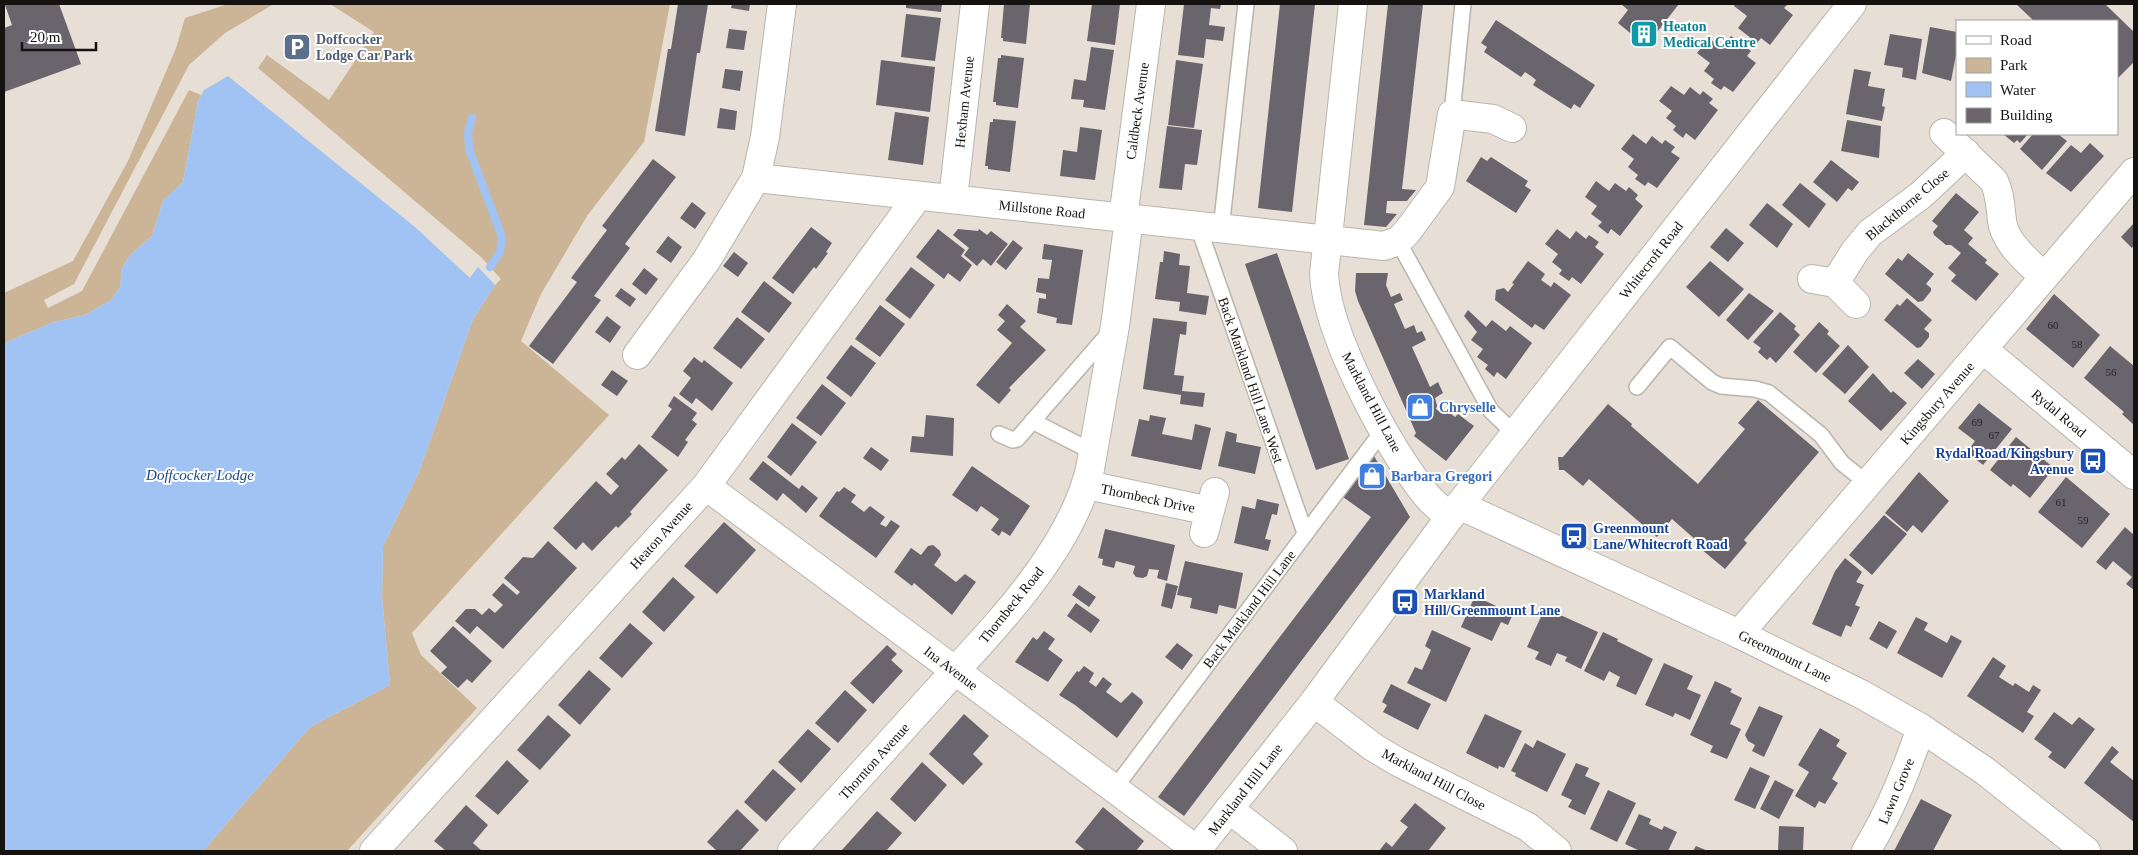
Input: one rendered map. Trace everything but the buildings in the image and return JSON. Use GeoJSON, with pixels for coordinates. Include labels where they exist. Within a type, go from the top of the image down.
{"type":"FeatureCollection","features":[{"type":"Feature","properties":{"kind":"street"},"geometry":{"type":"LineString","coordinates":[[636,355],[648,324],[711,255],[756,178],[765,137],[782,4]]}},
{"type":"Feature","properties":{"kind":"street","name":"Hexham Avenue"},"geometry":{"type":"LineString","coordinates":[[953,199],[975,4]]}},
{"type":"Feature","properties":{"kind":"street","name":"Caldbeck Avenue"},"geometry":{"type":"LineString","coordinates":[[1126,218],[1151,4]]}},
{"type":"Feature","properties":{"kind":"street","name":"Markland Hill Lane"},"geometry":{"type":"LineString","coordinates":[[1196,851],[1314,702],[1454,511],[1420,488],[1384,429],[1342,344],[1329,310],[1325,293],[1324,274],[1353,4]]}},
{"type":"Feature","properties":{"kind":"street","name":"Whitecroft Road"},"geometry":{"type":"LineString","coordinates":[[1454,511],[1852,4]]}},
{"type":"Feature","properties":{"kind":"street"},"geometry":{"type":"LineString","coordinates":[[1398,241],[1440,187],[1452,114],[1493,119],[1512,128]]}},
{"type":"Feature","properties":{"kind":"street"},"geometry":{"type":"LineString","coordinates":[[1944,133],[1989,174],[1998,189],[2004,226],[2008,237],[2044,277]]}},
{"type":"Feature","properties":{"kind":"street","name":"Blackthorne Close"},"geometry":{"type":"LineString","coordinates":[[1856,304],[1823,281],[1855,251],[1870,233],[1921,195],[1966,153]]}},
{"type":"Feature","properties":{"kind":"street","name":"Kingsbury Avenue"},"geometry":{"type":"LineString","coordinates":[[1739,634],[1984,350],[2134,172]]}},
{"type":"Feature","properties":{"kind":"street","name":"Millstone Road"},"geometry":{"type":"LineString","coordinates":[[756,178],[1372,246],[1384,246],[1398,241]]}},
{"type":"Feature","properties":{"kind":"street","name":"Heaton Avenue"},"geometry":{"type":"LineString","coordinates":[[374,851],[706,486],[918,196]]}},
{"type":"Feature","properties":{"kind":"street","name":"Thornbeck Road"},"geometry":{"type":"LineString","coordinates":[[955,671],[1035,579],[1060,539],[1087,485],[1115,326],[1126,218]]}},
{"type":"Feature","properties":{"kind":"street","name":"Rydal Road"},"geometry":{"type":"LineString","coordinates":[[1984,350],[2134,475]]}},
{"type":"Feature","properties":{"kind":"street","name":"Thornbeck Drive"},"geometry":{"type":"LineString","coordinates":[[1087,485],[1210,512]]}},
{"type":"Feature","properties":{"kind":"street","name":"Ina Avenue"},"geometry":{"type":"LineString","coordinates":[[706,486],[1196,851]]}},
{"type":"Feature","properties":{"kind":"street","name":"Greenmount Lane"},"geometry":{"type":"LineString","coordinates":[[1454,511],[1739,634],[1861,694],[1921,728],[1985,771],[2086,851]]}},
{"type":"Feature","properties":{"kind":"street","name":"Thornton Avenue"},"geometry":{"type":"LineString","coordinates":[[792,851],[955,671]]}},
{"type":"Feature","properties":{"kind":"street","name":"Markland Hill Close"},"geometry":{"type":"LineString","coordinates":[[1314,702],[1381,752],[1528,827],[1557,851]]}},
{"type":"Feature","properties":{"kind":"street","name":"Lawn Grove"},"geometry":{"type":"LineString","coordinates":[[1866,851],[1883,823],[1902,782],[1921,728]]}},
{"type":"Feature","properties":{"kind":"street"},"geometry":{"type":"LineString","coordinates":[[1229,809],[1283,851]]}},
{"type":"Feature","properties":{"kind":"lane","name":"Back Markland Hill Lane West"},"geometry":{"type":"LineString","coordinates":[[1246,4],[1210,228],[1306,533]]}},
{"type":"Feature","properties":{"kind":"lane"},"geometry":{"type":"LineString","coordinates":[[1452,114],[1463,4]]}},
{"type":"Feature","properties":{"kind":"lane"},"geometry":{"type":"LineString","coordinates":[[1398,241],[1491,410],[1514,434]]}},
{"type":"Feature","properties":{"kind":"lane"},"geometry":{"type":"LineString","coordinates":[[999,434],[1013,440],[1017,439],[1115,326]]}},
{"type":"Feature","properties":{"kind":"lane"},"geometry":{"type":"LineString","coordinates":[[1637,387],[1670,347],[1712,382],[1721,386],[1755,389],[1769,393],[1822,435],[1842,463],[1867,484]]}},
{"type":"Feature","properties":{"kind":"lane"},"geometry":{"type":"LineString","coordinates":[[1032,421],[1094,452]]}},
{"type":"Feature","properties":{"kind":"lane","name":"Back Markland Hill Lane"},"geometry":{"type":"LineString","coordinates":[[1114,789],[1384,429]]}},
{"type":"Feature","properties":{"kind":"green space"},"geometry":{"type":"Polygon","coordinates":[[[228,4],[274,4],[225,33],[189,65],[74,284],[44,300],[48,308],[82,291],[189,90],[201,95],[198,101],[183,182],[163,201],[152,236],[130,255],[122,268],[120,287],[111,300],[85,315],[54,322],[4,343],[4,293],[73,261],[128,161],[176,48],[185,18],[228,4]]]}},
{"type":"Feature","properties":{"kind":"green space"},"geometry":{"type":"Polygon","coordinates":[[[330,4],[670,4],[644,142],[587,216],[541,294],[521,341],[609,415],[412,633],[421,655],[477,708],[347,851],[203,851],[310,727],[390,685],[382,597],[383,546],[419,472],[473,319],[501,279],[481,257],[258,68],[267,55],[329,100],[374,32],[330,4]]]}},
{"type":"Feature","properties":{"kind":"water","name":"Doffcocker Lodge"},"geometry":{"type":"Polygon","coordinates":[[[228,76],[415,227],[470,278],[478,267],[495,285],[473,319],[419,472],[383,546],[382,597],[390,685],[310,727],[203,851],[4,851],[4,343],[54,322],[85,315],[111,300],[120,287],[122,268],[130,255],[152,236],[163,201],[183,182],[198,101],[204,90],[228,76]]]}},
{"type":"Feature","properties":{"kind":"waterway"},"geometry":{"type":"LineString","coordinates":[[472,118],[468,132],[469,149],[502,237],[500,252],[490,267]]}},
{"type":"Feature","properties":{"kind":"place","name":"Heaton Medical Centre"},"geometry":{"type":"Point","coordinates":[1644,34]}},
{"type":"Feature","properties":{"kind":"place","name":"Doffcocker Lodge Car Park"},"geometry":{"type":"Point","coordinates":[297,47]}},
{"type":"Feature","properties":{"kind":"place","name":"Chryselle"},"geometry":{"type":"Point","coordinates":[1420,407]}},
{"type":"Feature","properties":{"kind":"place","name":"Rydal Road/Kingsbury Avenue"},"geometry":{"type":"Point","coordinates":[2093,461]}},
{"type":"Feature","properties":{"kind":"place","name":"Barbara Gregori"},"geometry":{"type":"Point","coordinates":[1372,476]}},
{"type":"Feature","properties":{"kind":"place","name":"Greenmount Lane/Whitecroft Road"},"geometry":{"type":"Point","coordinates":[1574,536]}},
{"type":"Feature","properties":{"kind":"place","name":"Markland Hill/Greenmount Lane"},"geometry":{"type":"Point","coordinates":[1405,602]}}]}
